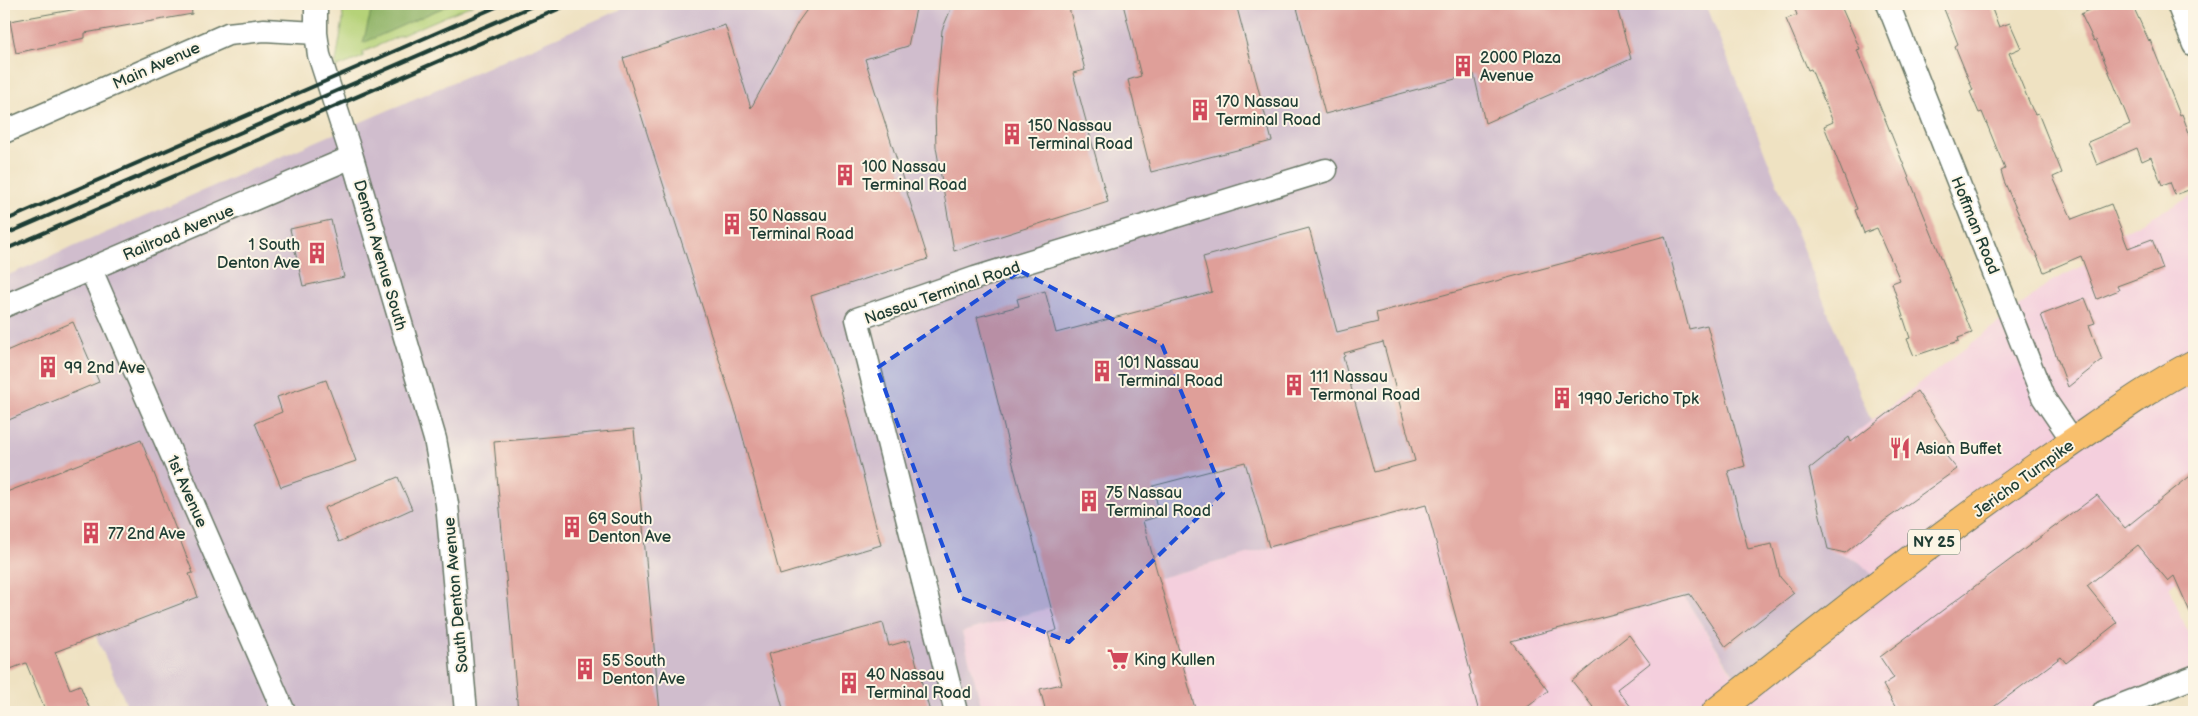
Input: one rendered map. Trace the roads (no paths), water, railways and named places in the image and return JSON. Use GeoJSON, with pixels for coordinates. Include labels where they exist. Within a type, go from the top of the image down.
{"type":"FeatureCollection","features":[{"type":"Feature","properties":{"kind":"main road","name":"Jericho Turnpike"},"geometry":{"type":"LineString","coordinates":[[1716,712],[1880,582],[2017,481],[2149,390],[2194,364]]}},
{"type":"Feature","properties":{"kind":"street","name":"Denton Avenue South"},"geometry":{"type":"LineString","coordinates":[[316,4],[316,33],[320,55],[430,419],[442,479]]}},
{"type":"Feature","properties":{"kind":"street","name":"Hoffman Road"},"geometry":{"type":"LineString","coordinates":[[1888,4],[2044,397],[2074,441]]}},
{"type":"Feature","properties":{"kind":"street"},"geometry":{"type":"LineString","coordinates":[[2178,4],[2194,46]]}},
{"type":"Feature","properties":{"kind":"street","name":"Main Avenue"},"geometry":{"type":"LineString","coordinates":[[4,132],[228,34],[264,30],[316,33]]}},
{"type":"Feature","properties":{"kind":"street","name":"Railroad Avenue"},"geometry":{"type":"LineString","coordinates":[[4,306],[352,157]]}},
{"type":"Feature","properties":{"kind":"street","name":"Nassau Terminal Road"},"geometry":{"type":"LineString","coordinates":[[956,712],[857,319],[976,278],[1326,170]]}},
{"type":"Feature","properties":{"kind":"street","name":"1st Avenue"},"geometry":{"type":"LineString","coordinates":[[91,270],[284,712]]}},
{"type":"Feature","properties":{"kind":"street","name":"South Denton Avenue"},"geometry":{"type":"LineString","coordinates":[[442,479],[447,504],[466,712]]}},
{"type":"Feature","properties":{"kind":"street"},"geometry":{"type":"LineString","coordinates":[[2104,712],[2194,677]]}},
{"type":"Feature","properties":{"kind":"railway"},"geometry":{"type":"LineString","coordinates":[[4,221],[503,4]]}},
{"type":"Feature","properties":{"kind":"railway"},"geometry":{"type":"LineString","coordinates":[[4,235],[537,4]]}},
{"type":"Feature","properties":{"kind":"railway"},"geometry":{"type":"LineString","coordinates":[[4,250],[570,4]]}},
{"type":"Feature","properties":{"kind":"place","name":"2000 Plaza Avenue"},"geometry":{"type":"Point","coordinates":[1463,66]}},
{"type":"Feature","properties":{"kind":"place","name":"170 Nassau Terminal Road"},"geometry":{"type":"Point","coordinates":[1200,110]}},
{"type":"Feature","properties":{"kind":"place","name":"150 Nassau Terminal Road"},"geometry":{"type":"Point","coordinates":[1012,134]}},
{"type":"Feature","properties":{"kind":"place","name":"100 Nassau Terminal Road"},"geometry":{"type":"Point","coordinates":[845,175]}},
{"type":"Feature","properties":{"kind":"place","name":"50 Nassau Terminal Road"},"geometry":{"type":"Point","coordinates":[732,224]}},
{"type":"Feature","properties":{"kind":"place","name":"1 South Denton Ave"},"geometry":{"type":"Point","coordinates":[317,253]}},
{"type":"Feature","properties":{"kind":"place","name":"99 2nd Ave"},"geometry":{"type":"Point","coordinates":[48,367]}},
{"type":"Feature","properties":{"kind":"place","name":"101 Nassau Terminal Road"},"geometry":{"type":"Point","coordinates":[1102,371]}},
{"type":"Feature","properties":{"kind":"place","name":"111 Nassau Termonal Road"},"geometry":{"type":"Point","coordinates":[1294,385]}},
{"type":"Feature","properties":{"kind":"place","name":"1990 Jericho Tpk"},"geometry":{"type":"Point","coordinates":[1562,398]}},
{"type":"Feature","properties":{"kind":"place","name":"Asian Buffet"},"geometry":{"type":"Point","coordinates":[1900,448]}},
{"type":"Feature","properties":{"kind":"place","name":"75 Nassau Terminal Road"},"geometry":{"type":"Point","coordinates":[1089,501]}},
{"type":"Feature","properties":{"kind":"place","name":"69 South Denton Ave"},"geometry":{"type":"Point","coordinates":[572,527]}},
{"type":"Feature","properties":{"kind":"place","name":"77 2nd Ave"},"geometry":{"type":"Point","coordinates":[91,533]}},
{"type":"Feature","properties":{"kind":"place","name":"King Kullen"},"geometry":{"type":"Point","coordinates":[1118,659]}},
{"type":"Feature","properties":{"kind":"place","name":"55 South Denton Ave"},"geometry":{"type":"Point","coordinates":[585,669]}},
{"type":"Feature","properties":{"kind":"place","name":"40 Nassau Terminal Road"},"geometry":{"type":"Point","coordinates":[849,683]}}]}
